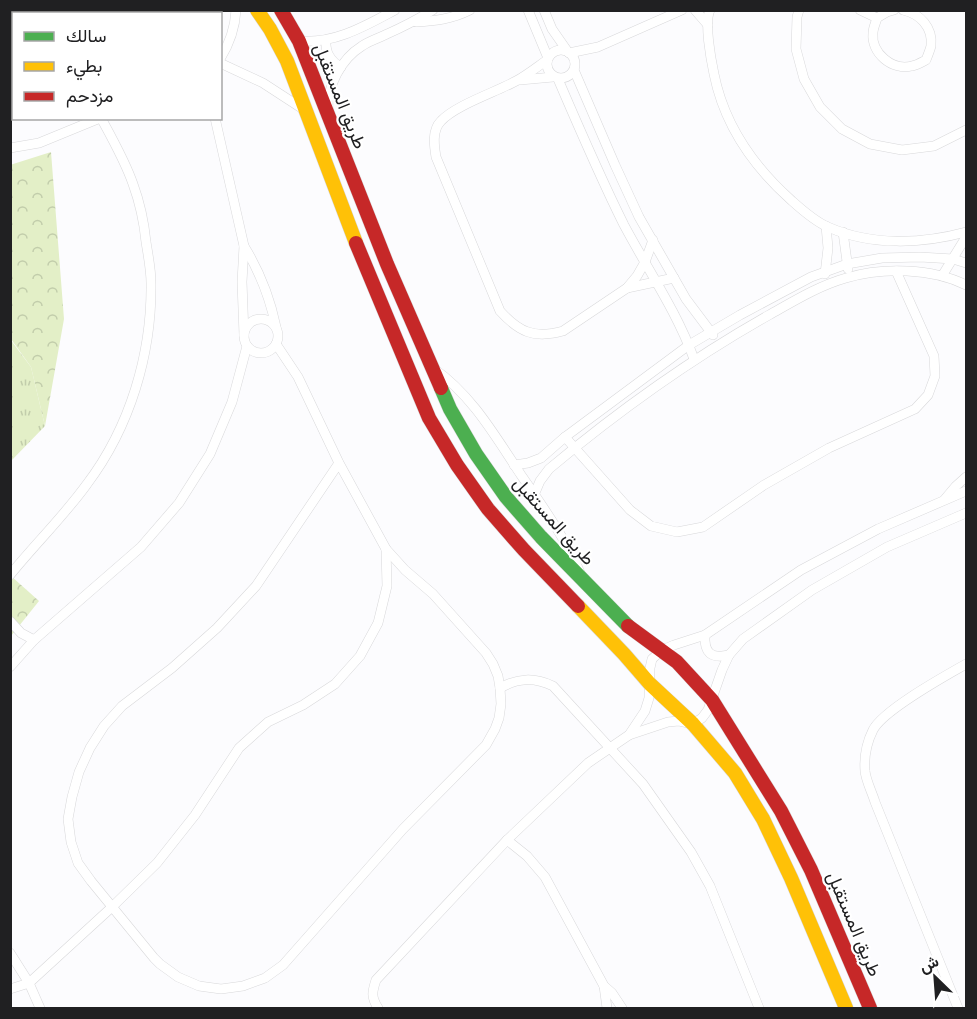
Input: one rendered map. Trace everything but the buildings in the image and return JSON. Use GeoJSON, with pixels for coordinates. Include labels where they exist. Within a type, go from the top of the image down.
{"type":"FeatureCollection","features":[{"type":"Feature","properties":{"kind":"main road","name":"طريق المستقبل"},"geometry":{"type":"LineString","coordinates":[[257,10],[287,61],[377,298],[429,418],[457,465],[488,509],[650,684],[693,724],[735,773],[763,819],[791,878],[846,1008]]}},
{"type":"Feature","properties":{"kind":"main road","name":"طريق المستقبل"},"geometry":{"type":"LineString","coordinates":[[281,10],[299,41],[387,264],[431,366],[450,409],[476,454],[506,497],[541,537],[623,622],[677,662],[712,699],[781,811],[811,870],[870,1008]]}},
{"type":"Feature","properties":{"kind":"main road"},"geometry":{"type":"LineString","coordinates":[[366,270],[375,272],[387,264]]}},
{"type":"Feature","properties":{"kind":"main road"},"geometry":{"type":"LineString","coordinates":[[377,298],[383,290],[397,288]]}},
{"type":"Feature","properties":{"kind":"main road"},"geometry":{"type":"LineString","coordinates":[[623,622],[630,641],[624,654]]}},
{"type":"Feature","properties":{"kind":"main road"},"geometry":{"type":"LineString","coordinates":[[717,752],[729,750],[747,755]]}},
{"type":"Feature","properties":{"kind":"street"},"geometry":{"type":"LineString","coordinates":[[222,57],[235,27],[236,10]]}},
{"type":"Feature","properties":{"kind":"street"},"geometry":{"type":"LineString","coordinates":[[299,41],[326,40],[347,35],[395,10]]}},
{"type":"Feature","properties":{"kind":"street"},"geometry":{"type":"LineString","coordinates":[[329,116],[328,104],[332,84],[350,56],[361,46],[433,10]]}},
{"type":"Feature","properties":{"kind":"street"},"geometry":{"type":"LineString","coordinates":[[413,22],[450,18],[470,10]]}},
{"type":"Feature","properties":{"kind":"street"},"geometry":{"type":"LineString","coordinates":[[528,10],[547,59],[547,69],[555,78],[624,225],[679,323],[694,359]]}},
{"type":"Feature","properties":{"kind":"street"},"geometry":{"type":"LineString","coordinates":[[544,10],[552,29],[574,60],[574,69],[639,217],[686,299],[721,343]]}},
{"type":"Feature","properties":{"kind":"street"},"geometry":{"type":"LineString","coordinates":[[653,240],[645,262],[627,288],[563,331],[539,335],[527,333],[512,325],[500,311],[436,157],[435,133],[440,122],[454,111],[518,80],[547,59],[554,51],[569,52],[598,47],[681,10]]}},
{"type":"Feature","properties":{"kind":"street"},"geometry":{"type":"LineString","coordinates":[[695,10],[708,25]]}},
{"type":"Feature","properties":{"kind":"street"},"geometry":{"type":"LineString","coordinates":[[710,10],[708,25],[712,64],[718,94],[732,127],[751,158],[774,185],[801,209],[826,226],[869,238],[906,242],[966,234]]}},
{"type":"Feature","properties":{"kind":"street"},"geometry":{"type":"LineString","coordinates":[[799,10],[796,49],[804,79],[820,107],[842,129],[870,144],[902,150],[934,146],[966,129]]}},
{"type":"Feature","properties":{"kind":"street"},"geometry":{"type":"LineString","coordinates":[[860,10],[877,18]]}},
{"type":"Feature","properties":{"kind":"street"},"geometry":{"type":"LineString","coordinates":[[894,10],[877,18],[873,33],[875,48],[884,59],[898,66],[913,66],[926,60],[931,47],[930,33],[924,21],[913,13],[903,10]]}},
{"type":"Feature","properties":{"kind":"street"},"geometry":{"type":"LineString","coordinates":[[326,40],[329,56],[341,67]]}},
{"type":"Feature","properties":{"kind":"street"},"geometry":{"type":"LineString","coordinates":[[518,80],[566,78],[598,47]]}},
{"type":"Feature","properties":{"kind":"street"},"geometry":{"type":"LineString","coordinates":[[222,62],[263,83],[306,111]]}},
{"type":"Feature","properties":{"kind":"street"},"geometry":{"type":"LineString","coordinates":[[10,148],[39,143],[96,120]]}},
{"type":"Feature","properties":{"kind":"street"},"geometry":{"type":"LineString","coordinates":[[10,575],[87,484],[111,448],[129,409],[142,368],[150,325],[151,282],[143,220],[133,185],[119,151],[102,120]]}},
{"type":"Feature","properties":{"kind":"street"},"geometry":{"type":"LineString","coordinates":[[10,667],[34,640],[141,547],[179,503],[210,454],[232,402],[247,346],[244,335],[242,299],[244,246],[215,120]]}},
{"type":"Feature","properties":{"kind":"street"},"geometry":{"type":"LineString","coordinates":[[821,286],[826,271],[828,248],[826,226]]}},
{"type":"Feature","properties":{"kind":"street"},"geometry":{"type":"LineString","coordinates":[[843,232],[849,277]]}},
{"type":"Feature","properties":{"kind":"street"},"geometry":{"type":"LineString","coordinates":[[942,276],[966,234]]}},
{"type":"Feature","properties":{"kind":"street"},"geometry":{"type":"LineString","coordinates":[[244,246],[267,293],[278,333],[273,349],[256,353],[247,346]]}},
{"type":"Feature","properties":{"kind":"street"},"geometry":{"type":"LineString","coordinates":[[514,465],[541,458],[565,437],[689,345],[770,298],[826,271],[847,264],[882,258],[921,256],[953,259],[966,263]]}},
{"type":"Feature","properties":{"kind":"street"},"geometry":{"type":"LineString","coordinates":[[565,437],[630,510],[651,526],[677,532],[703,526],[764,485],[829,448],[915,410],[928,395],[935,376],[934,356],[896,272]]}},
{"type":"Feature","properties":{"kind":"street"},"geometry":{"type":"LineString","coordinates":[[534,495],[549,469],[653,388],[694,359],[821,286],[849,277],[896,272],[920,272],[942,276],[966,285]]}},
{"type":"Feature","properties":{"kind":"street"},"geometry":{"type":"LineString","coordinates":[[627,288],[674,278]]}},
{"type":"Feature","properties":{"kind":"street"},"geometry":{"type":"LineString","coordinates":[[244,335],[248,325],[257,320],[268,320],[276,327]]}},
{"type":"Feature","properties":{"kind":"street"},"geometry":{"type":"LineString","coordinates":[[276,344],[298,377],[339,463],[386,549],[405,570],[433,594],[486,652],[498,676],[501,704],[495,729],[486,745],[403,828],[283,965],[265,978],[243,986],[221,989],[199,986],[178,977],[154,958],[78,862],[71,842],[68,819],[72,797],[79,772],[104,726],[122,706],[172,668],[218,628],[256,586],[339,463]]}},
{"type":"Feature","properties":{"kind":"street"},"geometry":{"type":"LineString","coordinates":[[431,366],[446,376],[480,414],[567,545],[585,582]]}},
{"type":"Feature","properties":{"kind":"street"},"geometry":{"type":"LineString","coordinates":[[944,501],[966,477]]}},
{"type":"Feature","properties":{"kind":"street"},"geometry":{"type":"LineString","coordinates":[[629,735],[645,711],[649,698],[652,659],[662,650],[705,635],[801,570],[878,529],[966,491]]}},
{"type":"Feature","properties":{"kind":"street"},"geometry":{"type":"LineString","coordinates":[[378,1008],[372,993],[376,980],[507,840],[588,764],[629,735],[668,722],[693,724],[708,710],[729,655],[743,639],[812,590],[887,547],[966,513]]}},
{"type":"Feature","properties":{"kind":"street"},"geometry":{"type":"LineString","coordinates":[[10,989],[29,983],[112,907],[169,849],[195,815],[239,748],[268,722],[303,705],[335,684],[360,656],[378,623],[387,586],[386,549]]}},
{"type":"Feature","properties":{"kind":"street"},"geometry":{"type":"LineString","coordinates":[[10,621],[21,633],[34,640]]}},
{"type":"Feature","properties":{"kind":"street"},"geometry":{"type":"LineString","coordinates":[[705,635],[704,645],[710,653],[719,657],[729,655]]}},
{"type":"Feature","properties":{"kind":"street"},"geometry":{"type":"LineString","coordinates":[[958,1008],[865,772],[867,747],[873,728],[889,712],[925,688],[966,666]]}},
{"type":"Feature","properties":{"kind":"street"},"geometry":{"type":"LineString","coordinates":[[500,688],[521,680],[543,681],[553,686],[643,784],[691,852],[710,886],[759,1008]]}},
{"type":"Feature","properties":{"kind":"street"},"geometry":{"type":"LineString","coordinates":[[507,840],[528,856],[545,877],[604,986],[622,1008]]}},
{"type":"Feature","properties":{"kind":"street"},"geometry":{"type":"LineString","coordinates":[[10,953],[29,983],[40,1008]]}},
{"type":"Feature","properties":{"kind":"street"},"geometry":{"type":"LineString","coordinates":[[604,986],[607,1008]]}},
{"type":"Feature","properties":{"kind":"green space"},"geometry":{"type":"Polygon","coordinates":[[[51,152],[64,319],[45,426],[31,367],[11,339],[10,165],[51,152]]]}},
{"type":"Feature","properties":{"kind":"green space"},"geometry":{"type":"Polygon","coordinates":[[[10,339],[31,367],[45,426],[11,461],[10,339]]]}},
{"type":"Feature","properties":{"kind":"green space"},"geometry":{"type":"Polygon","coordinates":[[[11,576],[39,601],[11,636],[11,576]]]}},
{"type":"Feature","properties":{"kind":"traffic: fast"},"geometry":{"type":"LineString","coordinates":[[441,388],[450,409],[476,454],[506,497],[541,537],[628,626]]}},
{"type":"Feature","properties":{"kind":"traffic: slow"},"geometry":{"type":"LineString","coordinates":[[257,10],[287,61],[356,243]]}},
{"type":"Feature","properties":{"kind":"traffic: slow"},"geometry":{"type":"LineString","coordinates":[[578,606],[650,684],[693,724],[735,773],[763,819],[791,878],[846,1008]]}},
{"type":"Feature","properties":{"kind":"traffic: jam"},"geometry":{"type":"LineString","coordinates":[[281,10],[299,41],[387,264],[441,388]]}},
{"type":"Feature","properties":{"kind":"traffic: jam"},"geometry":{"type":"LineString","coordinates":[[356,243],[429,418],[457,465],[488,509],[578,606]]}},
{"type":"Feature","properties":{"kind":"traffic: jam"},"geometry":{"type":"LineString","coordinates":[[628,626],[677,662],[712,700],[781,811],[811,870],[870,1008]]}}]}
